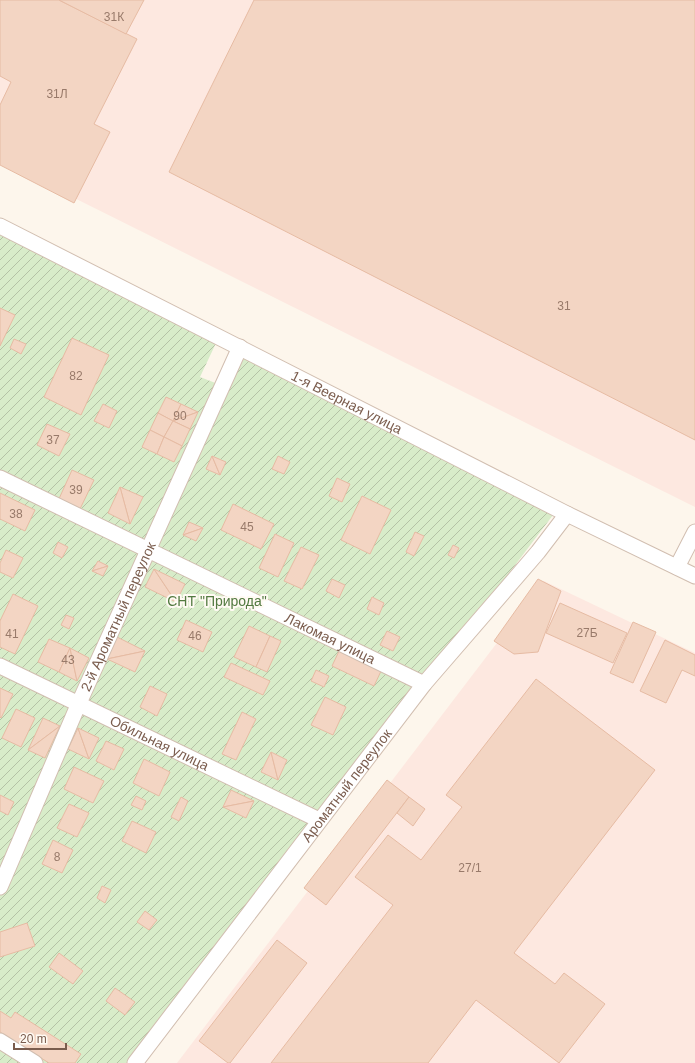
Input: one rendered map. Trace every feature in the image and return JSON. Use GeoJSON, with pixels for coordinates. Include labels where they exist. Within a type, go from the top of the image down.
{"type":"FeatureCollection","features":[{"type":"Feature","properties":{"kind":"street","name":"1-я Веерная улица"},"geometry":{"type":"LineString","coordinates":[[0,226],[567,514],[695,576]]}},
{"type":"Feature","properties":{"kind":"street","name":"2-й Ароматный переулок"},"geometry":{"type":"LineString","coordinates":[[0,887],[6,857],[79,703],[240,347]]}},
{"type":"Feature","properties":{"kind":"street","name":"Лакомая улица"},"geometry":{"type":"LineString","coordinates":[[0,478],[424,684]]}},
{"type":"Feature","properties":{"kind":"street","name":"Ароматный переулок"},"geometry":{"type":"LineString","coordinates":[[135,1063],[424,684],[538,552],[567,514]]}},
{"type":"Feature","properties":{"kind":"street"},"geometry":{"type":"LineString","coordinates":[[677,567],[695,532]]}},
{"type":"Feature","properties":{"kind":"street","name":"Обильная улица"},"geometry":{"type":"LineString","coordinates":[[0,666],[319,820]]}},
{"type":"Feature","properties":{"kind":"street"},"geometry":{"type":"LineString","coordinates":[[0,1040],[35,1063]]}},
{"type":"Feature","properties":{"kind":"shaded area"},"geometry":{"type":"Polygon","coordinates":[[[0,0],[695,0],[695,507],[0,161],[0,0]]]}},
{"type":"Feature","properties":{"kind":"shaded area"},"geometry":{"type":"Polygon","coordinates":[[[544,581],[695,653],[695,1063],[177,1063],[544,581]]]}},
{"type":"Feature","properties":{"kind":"green space","name":"СНТ \"Природа\""},"geometry":{"type":"Polygon","coordinates":[[[0,231],[217,341],[200,377],[218,384],[235,351],[553,515],[139,1063],[0,1063],[0,231]]]}},
{"type":"Feature","properties":{"kind":"building"},"geometry":{"type":"Polygon","coordinates":[[[0,0],[59,0],[137,39],[94,124],[110,132],[74,203],[0,165],[0,105],[11,82],[0,76],[0,0]]]}},
{"type":"Feature","properties":{"kind":"building"},"geometry":{"type":"Polygon","coordinates":[[[59,0],[144,0],[126,34],[59,0]]]}},
{"type":"Feature","properties":{"kind":"building"},"geometry":{"type":"Polygon","coordinates":[[[254,0],[695,0],[695,440],[169,172],[254,0]]]}},
{"type":"Feature","properties":{"kind":"building"},"geometry":{"type":"Polygon","coordinates":[[[0,308],[15,315],[0,346],[0,308]]]}},
{"type":"Feature","properties":{"kind":"building"},"geometry":{"type":"Polygon","coordinates":[[[72,338],[109,355],[81,415],[44,397],[72,338]]]}},
{"type":"Feature","properties":{"kind":"building"},"geometry":{"type":"Polygon","coordinates":[[[14,339],[26,344],[21,354],[10,348],[14,339]]]}},
{"type":"Feature","properties":{"kind":"building"},"geometry":{"type":"Polygon","coordinates":[[[166,397],[181,404],[173,421],[158,413],[166,397]]]}},
{"type":"Feature","properties":{"kind":"building"},"geometry":{"type":"Polygon","coordinates":[[[103,404],[117,411],[109,428],[94,421],[103,404]]]}},
{"type":"Feature","properties":{"kind":"building"},"geometry":{"type":"Polygon","coordinates":[[[181,404],[198,412],[173,421],[181,404]]]}},
{"type":"Feature","properties":{"kind":"building"},"geometry":{"type":"Polygon","coordinates":[[[198,412],[190,429],[173,421],[198,412]]]}},
{"type":"Feature","properties":{"kind":"building"},"geometry":{"type":"Polygon","coordinates":[[[158,413],[173,421],[164,437],[150,430],[158,413]]]}},
{"type":"Feature","properties":{"kind":"building"},"geometry":{"type":"Polygon","coordinates":[[[173,421],[190,429],[182,446],[164,437],[173,421]]]}},
{"type":"Feature","properties":{"kind":"building"},"geometry":{"type":"Polygon","coordinates":[[[47,424],[70,434],[59,456],[37,445],[47,424]]]}},
{"type":"Feature","properties":{"kind":"building"},"geometry":{"type":"Polygon","coordinates":[[[150,430],[164,437],[157,454],[142,447],[150,430]]]}},
{"type":"Feature","properties":{"kind":"building"},"geometry":{"type":"Polygon","coordinates":[[[164,437],[182,446],[174,462],[157,454],[164,437]]]}},
{"type":"Feature","properties":{"kind":"building"},"geometry":{"type":"Polygon","coordinates":[[[212,456],[220,475],[206,469],[212,456]]]}},
{"type":"Feature","properties":{"kind":"building"},"geometry":{"type":"Polygon","coordinates":[[[212,456],[226,462],[220,475],[212,456]]]}},
{"type":"Feature","properties":{"kind":"building"},"geometry":{"type":"Polygon","coordinates":[[[278,456],[290,462],[284,474],[272,469],[278,456]]]}},
{"type":"Feature","properties":{"kind":"building"},"geometry":{"type":"Polygon","coordinates":[[[72,470],[94,480],[79,511],[58,501],[72,470]]]}},
{"type":"Feature","properties":{"kind":"building"},"geometry":{"type":"Polygon","coordinates":[[[337,478],[350,484],[342,502],[329,496],[337,478]]]}},
{"type":"Feature","properties":{"kind":"building"},"geometry":{"type":"Polygon","coordinates":[[[120,487],[143,497],[130,524],[120,487]]]}},
{"type":"Feature","properties":{"kind":"building"},"geometry":{"type":"Polygon","coordinates":[[[120,487],[130,524],[108,513],[120,487]]]}},
{"type":"Feature","properties":{"kind":"building"},"geometry":{"type":"Polygon","coordinates":[[[0,493],[35,510],[25,531],[0,519],[0,493]]]}},
{"type":"Feature","properties":{"kind":"building"},"geometry":{"type":"Polygon","coordinates":[[[362,496],[391,510],[370,554],[341,540],[362,496]]]}},
{"type":"Feature","properties":{"kind":"building"},"geometry":{"type":"Polygon","coordinates":[[[233,504],[274,524],[261,549],[221,530],[233,504]]]}},
{"type":"Feature","properties":{"kind":"building"},"geometry":{"type":"Polygon","coordinates":[[[189,522],[203,528],[183,535],[189,522]]]}},
{"type":"Feature","properties":{"kind":"building"},"geometry":{"type":"Polygon","coordinates":[[[203,528],[196,541],[183,535],[203,528]]]}},
{"type":"Feature","properties":{"kind":"building"},"geometry":{"type":"Polygon","coordinates":[[[415,532],[424,536],[414,556],[406,552],[415,532]]]}},
{"type":"Feature","properties":{"kind":"building"},"geometry":{"type":"Polygon","coordinates":[[[275,534],[294,543],[278,577],[259,568],[275,534]]]}},
{"type":"Feature","properties":{"kind":"building"},"geometry":{"type":"Polygon","coordinates":[[[58,542],[68,547],[62,558],[53,553],[58,542]]]}},
{"type":"Feature","properties":{"kind":"building"},"geometry":{"type":"Polygon","coordinates":[[[453,545],[459,548],[454,558],[448,555],[453,545]]]}},
{"type":"Feature","properties":{"kind":"building"},"geometry":{"type":"Polygon","coordinates":[[[301,547],[319,555],[302,589],[284,581],[301,547]]]}},
{"type":"Feature","properties":{"kind":"building"},"geometry":{"type":"Polygon","coordinates":[[[6,550],[23,558],[13,578],[0,572],[0,563],[6,550]]]}},
{"type":"Feature","properties":{"kind":"building"},"geometry":{"type":"Polygon","coordinates":[[[98,561],[108,566],[92,571],[98,561]]]}},
{"type":"Feature","properties":{"kind":"building"},"geometry":{"type":"Polygon","coordinates":[[[108,566],[103,576],[92,571],[108,566]]]}},
{"type":"Feature","properties":{"kind":"building"},"geometry":{"type":"Polygon","coordinates":[[[154,569],[176,602],[145,587],[154,569]]]}},
{"type":"Feature","properties":{"kind":"building"},"geometry":{"type":"Polygon","coordinates":[[[154,569],[185,584],[176,602],[154,569]]]}},
{"type":"Feature","properties":{"kind":"building"},"geometry":{"type":"Polygon","coordinates":[[[332,579],[345,585],[339,598],[326,591],[332,579]]]}},
{"type":"Feature","properties":{"kind":"building"},"geometry":{"type":"Polygon","coordinates":[[[538,579],[561,591],[538,652],[514,654],[494,641],[538,579]]]}},
{"type":"Feature","properties":{"kind":"building"},"geometry":{"type":"Polygon","coordinates":[[[13,594],[38,606],[15,654],[0,647],[0,621],[13,594]]]}},
{"type":"Feature","properties":{"kind":"building"},"geometry":{"type":"Polygon","coordinates":[[[372,597],[384,603],[379,615],[367,609],[372,597]]]}},
{"type":"Feature","properties":{"kind":"building"},"geometry":{"type":"Polygon","coordinates":[[[560,603],[627,633],[613,663],[546,633],[560,603]]]}},
{"type":"Feature","properties":{"kind":"building"},"geometry":{"type":"Polygon","coordinates":[[[66,615],[74,618],[69,629],[61,625],[66,615]]]}},
{"type":"Feature","properties":{"kind":"building"},"geometry":{"type":"Polygon","coordinates":[[[186,620],[212,632],[203,652],[177,640],[186,620]]]}},
{"type":"Feature","properties":{"kind":"building"},"geometry":{"type":"Polygon","coordinates":[[[633,622],[656,632],[633,683],[610,673],[633,622]]]}},
{"type":"Feature","properties":{"kind":"building"},"geometry":{"type":"Polygon","coordinates":[[[249,626],[270,636],[256,667],[234,657],[249,626]]]}},
{"type":"Feature","properties":{"kind":"building"},"geometry":{"type":"Polygon","coordinates":[[[387,631],[400,637],[393,651],[380,645],[387,631]]]}},
{"type":"Feature","properties":{"kind":"building"},"geometry":{"type":"Polygon","coordinates":[[[270,636],[281,641],[267,672],[256,667],[270,636]]]}},
{"type":"Feature","properties":{"kind":"building"},"geometry":{"type":"Polygon","coordinates":[[[117,637],[145,651],[107,659],[117,637]]]}},
{"type":"Feature","properties":{"kind":"building"},"geometry":{"type":"Polygon","coordinates":[[[49,639],[70,648],[59,672],[38,662],[49,639]]]}},
{"type":"Feature","properties":{"kind":"building"},"geometry":{"type":"Polygon","coordinates":[[[665,640],[695,655],[695,676],[682,670],[666,703],[640,691],[665,640]]]}},
{"type":"Feature","properties":{"kind":"building"},"geometry":{"type":"Polygon","coordinates":[[[70,648],[77,681],[59,672],[70,648]]]}},
{"type":"Feature","properties":{"kind":"building"},"geometry":{"type":"Polygon","coordinates":[[[70,648],[89,658],[77,681],[70,648]]]}},
{"type":"Feature","properties":{"kind":"building"},"geometry":{"type":"Polygon","coordinates":[[[340,649],[382,669],[374,686],[332,666],[340,649]]]}},
{"type":"Feature","properties":{"kind":"building"},"geometry":{"type":"Polygon","coordinates":[[[145,651],[135,672],[107,659],[145,651]]]}},
{"type":"Feature","properties":{"kind":"building"},"geometry":{"type":"Polygon","coordinates":[[[231,663],[270,681],[263,695],[224,677],[231,663]]]}},
{"type":"Feature","properties":{"kind":"building"},"geometry":{"type":"Polygon","coordinates":[[[316,670],[329,676],[324,687],[311,681],[316,670]]]}},
{"type":"Feature","properties":{"kind":"building"},"geometry":{"type":"Polygon","coordinates":[[[536,679],[655,770],[514,953],[555,984],[564,973],[605,1004],[559,1063],[476,1000],[428,1063],[271,1063],[393,905],[355,877],[388,835],[421,860],[462,807],[446,795],[536,679]]]}},
{"type":"Feature","properties":{"kind":"building"},"geometry":{"type":"Polygon","coordinates":[[[150,686],[167,694],[157,716],[140,707],[150,686]]]}},
{"type":"Feature","properties":{"kind":"building"},"geometry":{"type":"Polygon","coordinates":[[[0,688],[13,694],[1,718],[0,717],[0,688]]]}},
{"type":"Feature","properties":{"kind":"building"},"geometry":{"type":"Polygon","coordinates":[[[325,697],[346,707],[333,735],[311,725],[325,697]]]}},
{"type":"Feature","properties":{"kind":"building"},"geometry":{"type":"Polygon","coordinates":[[[16,709],[35,718],[21,747],[2,738],[16,709]]]}},
{"type":"Feature","properties":{"kind":"building"},"geometry":{"type":"Polygon","coordinates":[[[242,712],[256,719],[236,760],[222,754],[242,712]]]}},
{"type":"Feature","properties":{"kind":"building"},"geometry":{"type":"Polygon","coordinates":[[[43,718],[60,726],[28,750],[43,718]]]}},
{"type":"Feature","properties":{"kind":"building"},"geometry":{"type":"Polygon","coordinates":[[[60,726],[45,758],[28,750],[60,726]]]}},
{"type":"Feature","properties":{"kind":"building"},"geometry":{"type":"Polygon","coordinates":[[[78,728],[89,759],[68,749],[78,728]]]}},
{"type":"Feature","properties":{"kind":"building"},"geometry":{"type":"Polygon","coordinates":[[[78,728],[99,738],[89,759],[78,728]]]}},
{"type":"Feature","properties":{"kind":"building"},"geometry":{"type":"Polygon","coordinates":[[[106,741],[124,749],[114,770],[96,761],[106,741]]]}},
{"type":"Feature","properties":{"kind":"building"},"geometry":{"type":"Polygon","coordinates":[[[271,752],[278,780],[261,772],[271,752]]]}},
{"type":"Feature","properties":{"kind":"building"},"geometry":{"type":"Polygon","coordinates":[[[271,752],[287,760],[278,780],[271,752]]]}},
{"type":"Feature","properties":{"kind":"building"},"geometry":{"type":"Polygon","coordinates":[[[144,759],[170,772],[159,796],[133,783],[144,759]]]}},
{"type":"Feature","properties":{"kind":"building"},"geometry":{"type":"Polygon","coordinates":[[[74,767],[104,781],[93,803],[64,789],[74,767]]]}},
{"type":"Feature","properties":{"kind":"building"},"geometry":{"type":"Polygon","coordinates":[[[387,780],[409,797],[326,905],[304,888],[387,780]]]}},
{"type":"Feature","properties":{"kind":"building"},"geometry":{"type":"Polygon","coordinates":[[[231,790],[254,801],[223,807],[231,790]]]}},
{"type":"Feature","properties":{"kind":"building"},"geometry":{"type":"Polygon","coordinates":[[[0,795],[14,802],[8,815],[0,811],[0,795]]]}},
{"type":"Feature","properties":{"kind":"building"},"geometry":{"type":"Polygon","coordinates":[[[136,796],[146,801],[142,810],[131,805],[136,796]]]}},
{"type":"Feature","properties":{"kind":"building"},"geometry":{"type":"Polygon","coordinates":[[[181,797],[188,801],[179,821],[171,817],[181,797]]]}},
{"type":"Feature","properties":{"kind":"building"},"geometry":{"type":"Polygon","coordinates":[[[409,797],[425,809],[413,826],[397,813],[409,797]]]}},
{"type":"Feature","properties":{"kind":"building"},"geometry":{"type":"Polygon","coordinates":[[[254,801],[246,818],[223,807],[254,801]]]}},
{"type":"Feature","properties":{"kind":"building"},"geometry":{"type":"Polygon","coordinates":[[[69,804],[89,813],[77,837],[57,828],[69,804]]]}},
{"type":"Feature","properties":{"kind":"building"},"geometry":{"type":"Polygon","coordinates":[[[132,821],[156,832],[146,853],[122,841],[132,821]]]}},
{"type":"Feature","properties":{"kind":"building"},"geometry":{"type":"Polygon","coordinates":[[[53,840],[73,850],[62,873],[42,864],[53,840]]]}},
{"type":"Feature","properties":{"kind":"building"},"geometry":{"type":"Polygon","coordinates":[[[102,886],[111,890],[105,903],[97,898],[102,886]]]}},
{"type":"Feature","properties":{"kind":"building"},"geometry":{"type":"Polygon","coordinates":[[[145,911],[157,920],[149,930],[137,922],[145,911]]]}},
{"type":"Feature","properties":{"kind":"building"},"geometry":{"type":"Polygon","coordinates":[[[27,923],[35,946],[0,957],[0,932],[27,923]]]}},
{"type":"Feature","properties":{"kind":"building"},"geometry":{"type":"Polygon","coordinates":[[[277,940],[307,963],[230,1063],[228,1063],[199,1041],[277,940]]]}},
{"type":"Feature","properties":{"kind":"building"},"geometry":{"type":"Polygon","coordinates":[[[59,953],[83,971],[73,984],[49,967],[59,953]]]}},
{"type":"Feature","properties":{"kind":"building"},"geometry":{"type":"Polygon","coordinates":[[[115,988],[135,1002],[125,1015],[106,1001],[115,988]]]}},
{"type":"Feature","properties":{"kind":"building"},"geometry":{"type":"Polygon","coordinates":[[[0,1011],[11,1018],[15,1012],[81,1054],[75,1063],[49,1063],[0,1032],[0,1011]]]}}]}
